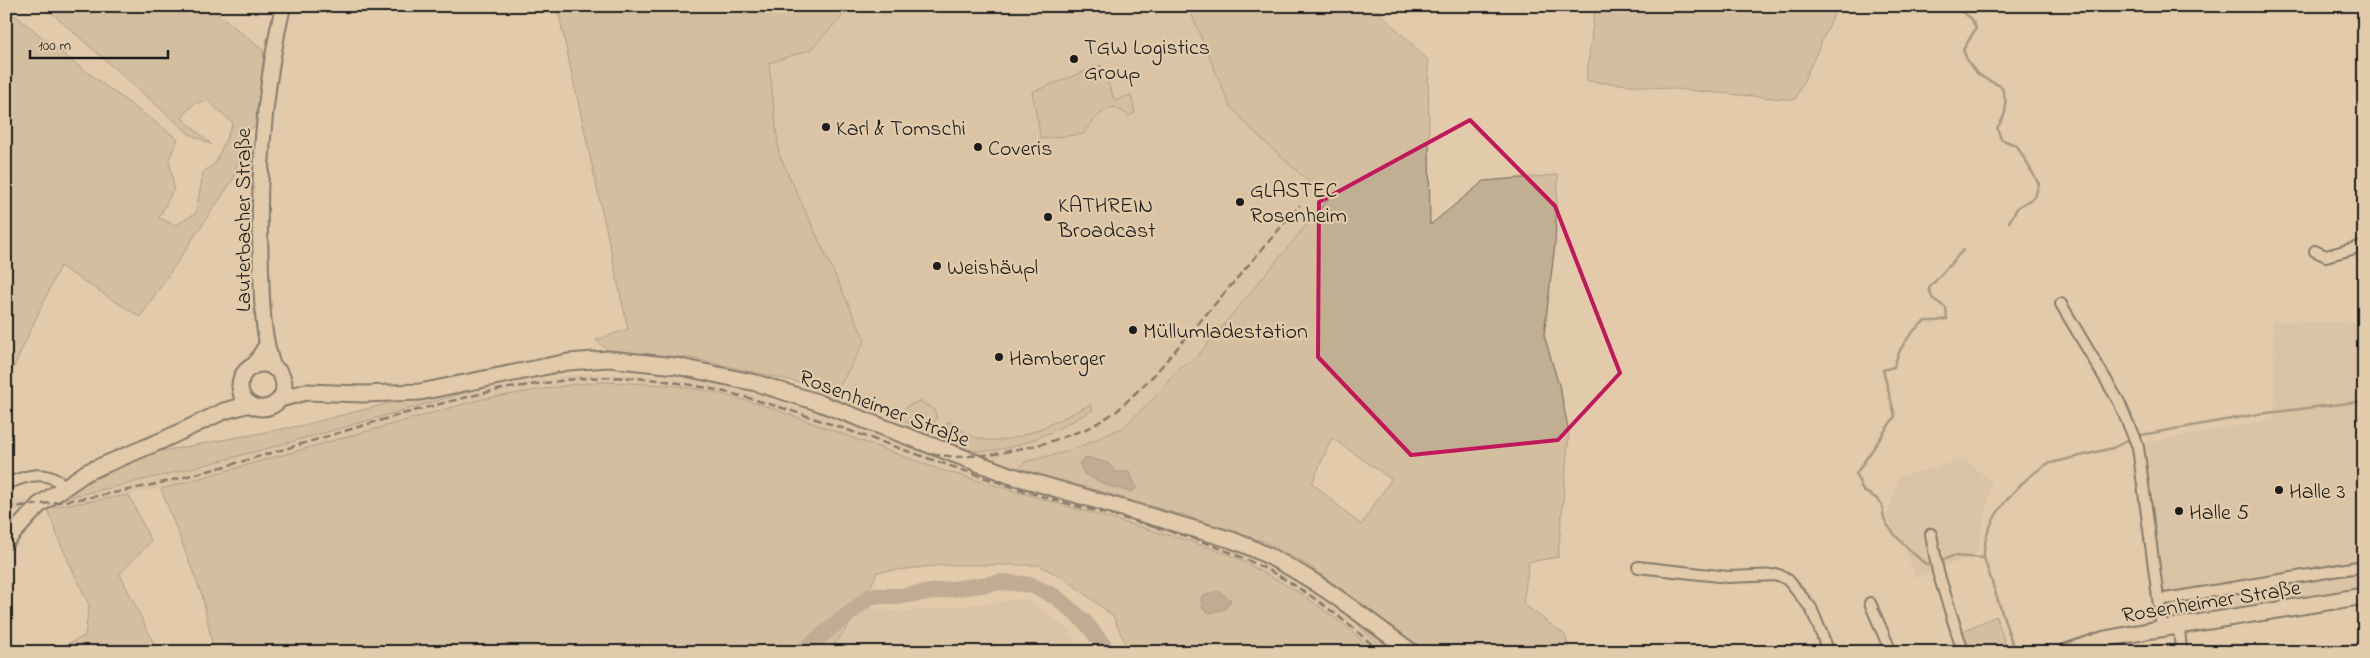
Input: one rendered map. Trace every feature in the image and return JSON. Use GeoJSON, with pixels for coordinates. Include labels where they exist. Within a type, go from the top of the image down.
{"type":"FeatureCollection","features":[{"type":"Feature","properties":{"kind":"main road","name":"Rosenheimer Straße"},"geometry":{"type":"LineString","coordinates":[[280,399],[306,392],[363,394],[420,392],[568,362],[609,359],[676,366],[756,383],[817,402],[1010,475],[1232,540],[1262,551],[1307,576],[1412,652]]}},
{"type":"Feature","properties":{"kind":"main road"},"geometry":{"type":"LineString","coordinates":[[6,541],[40,505],[65,486],[107,462],[163,440],[224,411],[250,404],[266,408],[280,399],[284,388],[279,375],[264,365],[253,367],[242,379],[241,390],[224,411]]}},
{"type":"Feature","properties":{"kind":"main road","name":"Rosenheimer Straße"},"geometry":{"type":"LineString","coordinates":[[279,375],[306,392]]}},
{"type":"Feature","properties":{"kind":"main road"},"geometry":{"type":"LineString","coordinates":[[241,390],[250,404]]}},
{"type":"Feature","properties":{"kind":"main road","name":"Rosenheimer Straße"},"geometry":{"type":"LineString","coordinates":[[2066,652],[2105,639],[2162,628],[2364,596]]}},
{"type":"Feature","properties":{"kind":"street","name":"Lauterbacher Straße"},"geometry":{"type":"LineString","coordinates":[[279,375],[266,345],[259,218],[263,117],[283,6]]}},
{"type":"Feature","properties":{"kind":"street"},"geometry":{"type":"LineString","coordinates":[[2315,251],[2326,256],[2359,247],[2364,248]]}},
{"type":"Feature","properties":{"kind":"street"},"geometry":{"type":"LineString","coordinates":[[2061,304],[2091,351],[2119,402],[2138,447],[2162,628]]}},
{"type":"Feature","properties":{"kind":"street"},"geometry":{"type":"LineString","coordinates":[[253,367],[266,345]]}},
{"type":"Feature","properties":{"kind":"street"},"geometry":{"type":"LineString","coordinates":[[6,484],[35,475],[46,475],[56,478],[65,486]]}},
{"type":"Feature","properties":{"kind":"street"},"geometry":{"type":"LineString","coordinates":[[1931,534],[1938,572],[1963,652]]}},
{"type":"Feature","properties":{"kind":"street"},"geometry":{"type":"LineString","coordinates":[[2159,600],[2364,566]]}},
{"type":"Feature","properties":{"kind":"street"},"geometry":{"type":"LineString","coordinates":[[1638,567],[1721,576],[1779,575],[1788,580],[1811,608],[1828,652]]}},
{"type":"Feature","properties":{"kind":"street"},"geometry":{"type":"LineString","coordinates":[[1870,603],[1891,652]]}},
{"type":"Feature","properties":{"kind":"street"},"geometry":{"type":"LineString","coordinates":[[2179,626],[2181,652]]}},
{"type":"Feature","properties":{"kind":"highlighted area"},"geometry":{"type":"Polygon","coordinates":[[[1470,120],[1555,206],[1620,373],[1558,440],[1411,455],[1318,357],[1319,202],[1470,120]]]}},
{"type":"Feature","properties":{"kind":"shaded area"},"geometry":{"type":"Polygon","coordinates":[[[51,6],[208,6],[264,51],[256,125],[245,133],[245,153],[237,164],[234,178],[140,317],[60,266],[6,384],[6,8],[72,61],[178,139],[169,159],[174,188],[159,218],[176,225],[196,213],[203,172],[215,164],[233,123],[207,100],[193,104],[182,118],[212,145],[188,133],[46,8],[51,6]]]}},
{"type":"Feature","properties":{"kind":"shaded area"},"geometry":{"type":"Polygon","coordinates":[[[557,6],[852,6],[810,50],[769,63],[779,154],[865,340],[837,391],[691,358],[609,352],[596,340],[628,329],[557,6]]]}},
{"type":"Feature","properties":{"kind":"shaded area"},"geometry":{"type":"Polygon","coordinates":[[[852,6],[1188,6],[1230,106],[1254,132],[1328,199],[1196,358],[1181,366],[1155,397],[1122,428],[1070,451],[1027,461],[1018,468],[939,437],[837,391],[864,340],[779,154],[769,63],[810,50],[852,6]]]}},
{"type":"Feature","properties":{"kind":"shaded area"},"geometry":{"type":"Polygon","coordinates":[[[1188,6],[1373,6],[1428,60],[1430,225],[1484,181],[1558,175],[1555,244],[1544,335],[1561,392],[1569,433],[1558,557],[1529,562],[1523,604],[1565,635],[1570,652],[1428,652],[1309,566],[1263,541],[1193,518],[1018,468],[1027,461],[1070,451],[1122,428],[1155,397],[1181,366],[1196,358],[1328,199],[1254,132],[1230,106],[1188,6]],[[1332,438],[1312,483],[1361,525],[1391,479],[1332,438]]]}},
{"type":"Feature","properties":{"kind":"shaded area"},"geometry":{"type":"Polygon","coordinates":[[[1595,6],[1838,6],[1795,100],[1586,81],[1595,6]]]}},
{"type":"Feature","properties":{"kind":"shaded area"},"geometry":{"type":"Polygon","coordinates":[[[1101,65],[1115,101],[1131,95],[1135,113],[1129,116],[1115,107],[1100,114],[1083,134],[1041,139],[1032,92],[1101,65]]]}},
{"type":"Feature","properties":{"kind":"shaded area"},"geometry":{"type":"Polygon","coordinates":[[[2273,321],[2364,323],[2364,586],[2161,619],[2138,444],[2275,419],[2273,321]]]}},
{"type":"Feature","properties":{"kind":"shaded area"},"geometry":{"type":"Polygon","coordinates":[[[587,373],[673,376],[723,384],[835,419],[995,478],[1238,548],[1267,562],[1345,612],[1386,652],[1374,652],[1346,626],[1302,594],[1235,557],[1192,542],[938,469],[766,406],[713,392],[605,382],[576,384],[482,399],[161,489],[47,508],[6,512],[6,502],[60,499],[124,486],[212,464],[496,384],[587,373]]]}},
{"type":"Feature","properties":{"kind":"shaded area"},"geometry":{"type":"Polygon","coordinates":[[[605,382],[671,385],[713,392],[766,406],[938,469],[1192,542],[1235,557],[1302,594],[1346,626],[1374,652],[1129,652],[1113,616],[1068,581],[1039,565],[945,565],[877,572],[862,607],[829,652],[214,652],[202,595],[161,489],[482,399],[576,384],[605,382]]]}},
{"type":"Feature","properties":{"kind":"shaded area"},"geometry":{"type":"Polygon","coordinates":[[[496,384],[224,460],[60,499],[85,480],[151,453],[304,425],[400,400],[496,384]]]}},
{"type":"Feature","properties":{"kind":"shaded area"},"geometry":{"type":"Polygon","coordinates":[[[920,401],[934,410],[937,418],[930,433],[901,420],[907,406],[920,401]]]}},
{"type":"Feature","properties":{"kind":"shaded area"},"geometry":{"type":"Polygon","coordinates":[[[1090,405],[1093,410],[1066,425],[1008,448],[974,451],[942,438],[948,421],[966,433],[978,438],[991,440],[1005,439],[1035,431],[1090,405]]]}},
{"type":"Feature","properties":{"kind":"shaded area"},"geometry":{"type":"Polygon","coordinates":[[[1087,457],[1108,463],[1115,472],[1129,472],[1137,488],[1131,492],[1111,487],[1084,474],[1079,463],[1087,457]]]}},
{"type":"Feature","properties":{"kind":"shaded area"},"geometry":{"type":"Polygon","coordinates":[[[1965,459],[1992,482],[1977,554],[1916,578],[1904,547],[1887,517],[1899,477],[1965,459]]]}},
{"type":"Feature","properties":{"kind":"shaded area"},"geometry":{"type":"Polygon","coordinates":[[[129,495],[151,541],[120,574],[158,652],[50,652],[85,636],[89,605],[61,545],[47,508],[129,495]]]}},
{"type":"Feature","properties":{"kind":"shaded area"},"geometry":{"type":"Polygon","coordinates":[[[1218,591],[1231,600],[1225,609],[1210,613],[1202,608],[1201,597],[1218,591]]]}},
{"type":"Feature","properties":{"kind":"shaded area"},"geometry":{"type":"Polygon","coordinates":[[[1027,599],[1067,629],[1082,652],[829,652],[862,607],[903,612],[1027,599]]]}},
{"type":"Feature","properties":{"kind":"shaded area"},"geometry":{"type":"Polygon","coordinates":[[[1345,612],[1403,652],[1386,652],[1345,612]]]}},
{"type":"Feature","properties":{"kind":"shaded area"},"geometry":{"type":"Polygon","coordinates":[[[1996,616],[2008,652],[1970,652],[1963,631],[1996,616]]]}},
{"type":"Feature","properties":{"kind":"waterway"},"geometry":{"type":"LineString","coordinates":[[1953,6],[1971,18],[1976,28],[1963,50],[1970,64],[1982,77],[2001,86],[2006,103],[2005,113],[1997,128],[2001,139],[2017,146],[2039,184],[2035,197],[2018,207],[2009,222]]}},
{"type":"Feature","properties":{"kind":"waterway"},"geometry":{"type":"LineString","coordinates":[[1934,563],[1927,565],[1897,537],[1885,520],[1881,503],[1863,491],[1856,474],[1895,416],[1883,370],[1894,367],[1902,347],[1910,335],[1925,321],[1947,319],[1946,308],[1932,298],[1929,288],[1963,250]]}},
{"type":"Feature","properties":{"kind":"waterway"},"geometry":{"type":"LineString","coordinates":[[2141,435],[2259,414],[2364,401]]}},
{"type":"Feature","properties":{"kind":"waterway"},"geometry":{"type":"LineString","coordinates":[[2015,652],[1984,558],[1985,544],[1995,517],[2013,492],[2047,464],[2113,448],[2127,441]]}},
{"type":"Feature","properties":{"kind":"waterway"},"geometry":{"type":"LineString","coordinates":[[1939,561],[1953,556],[1984,558]]}},
{"type":"Feature","properties":{"kind":"waterway"},"geometry":{"type":"LineString","coordinates":[[801,652],[871,596],[902,596],[1003,582],[1031,585],[1056,597],[1085,622],[1109,652]]}},
{"type":"Feature","properties":{"kind":"railway"},"geometry":{"type":"LineString","coordinates":[[932,454],[957,457],[995,454],[1046,443],[1089,428],[1117,411],[1154,375],[1300,205]]}},
{"type":"Feature","properties":{"kind":"railway"},"geometry":{"type":"LineString","coordinates":[[6,507],[68,501],[130,490],[251,459],[432,406],[493,391],[565,380],[605,377],[682,383],[720,391],[796,412],[1028,492],[1159,528],[1211,545],[1256,564],[1294,585],[1347,623],[1380,652]]}},
{"type":"Feature","properties":{"kind":"railway"},"geometry":{"type":"LineString","coordinates":[[2354,652],[2364,648]]}},
{"type":"Feature","properties":{"kind":"place","name":"TGW Logistics Group"},"geometry":{"type":"Point","coordinates":[1074,59]}},
{"type":"Feature","properties":{"kind":"place","name":"Karl & Tomschi"},"geometry":{"type":"Point","coordinates":[826,127]}},
{"type":"Feature","properties":{"kind":"place","name":"Coveris"},"geometry":{"type":"Point","coordinates":[978,147]}},
{"type":"Feature","properties":{"kind":"place","name":"GLASTEC Rosenheim"},"geometry":{"type":"Point","coordinates":[1240,202]}},
{"type":"Feature","properties":{"kind":"place","name":"KATHREIN Broadcast"},"geometry":{"type":"Point","coordinates":[1048,217]}},
{"type":"Feature","properties":{"kind":"place","name":"Weishäupl"},"geometry":{"type":"Point","coordinates":[937,266]}},
{"type":"Feature","properties":{"kind":"place","name":"Müllumladestation"},"geometry":{"type":"Point","coordinates":[1133,330]}},
{"type":"Feature","properties":{"kind":"place","name":"Hamberger"},"geometry":{"type":"Point","coordinates":[999,357]}},
{"type":"Feature","properties":{"kind":"place","name":"Halle 3"},"geometry":{"type":"Point","coordinates":[2279,490]}},
{"type":"Feature","properties":{"kind":"place","name":"Halle 5"},"geometry":{"type":"Point","coordinates":[2179,511]}}]}
